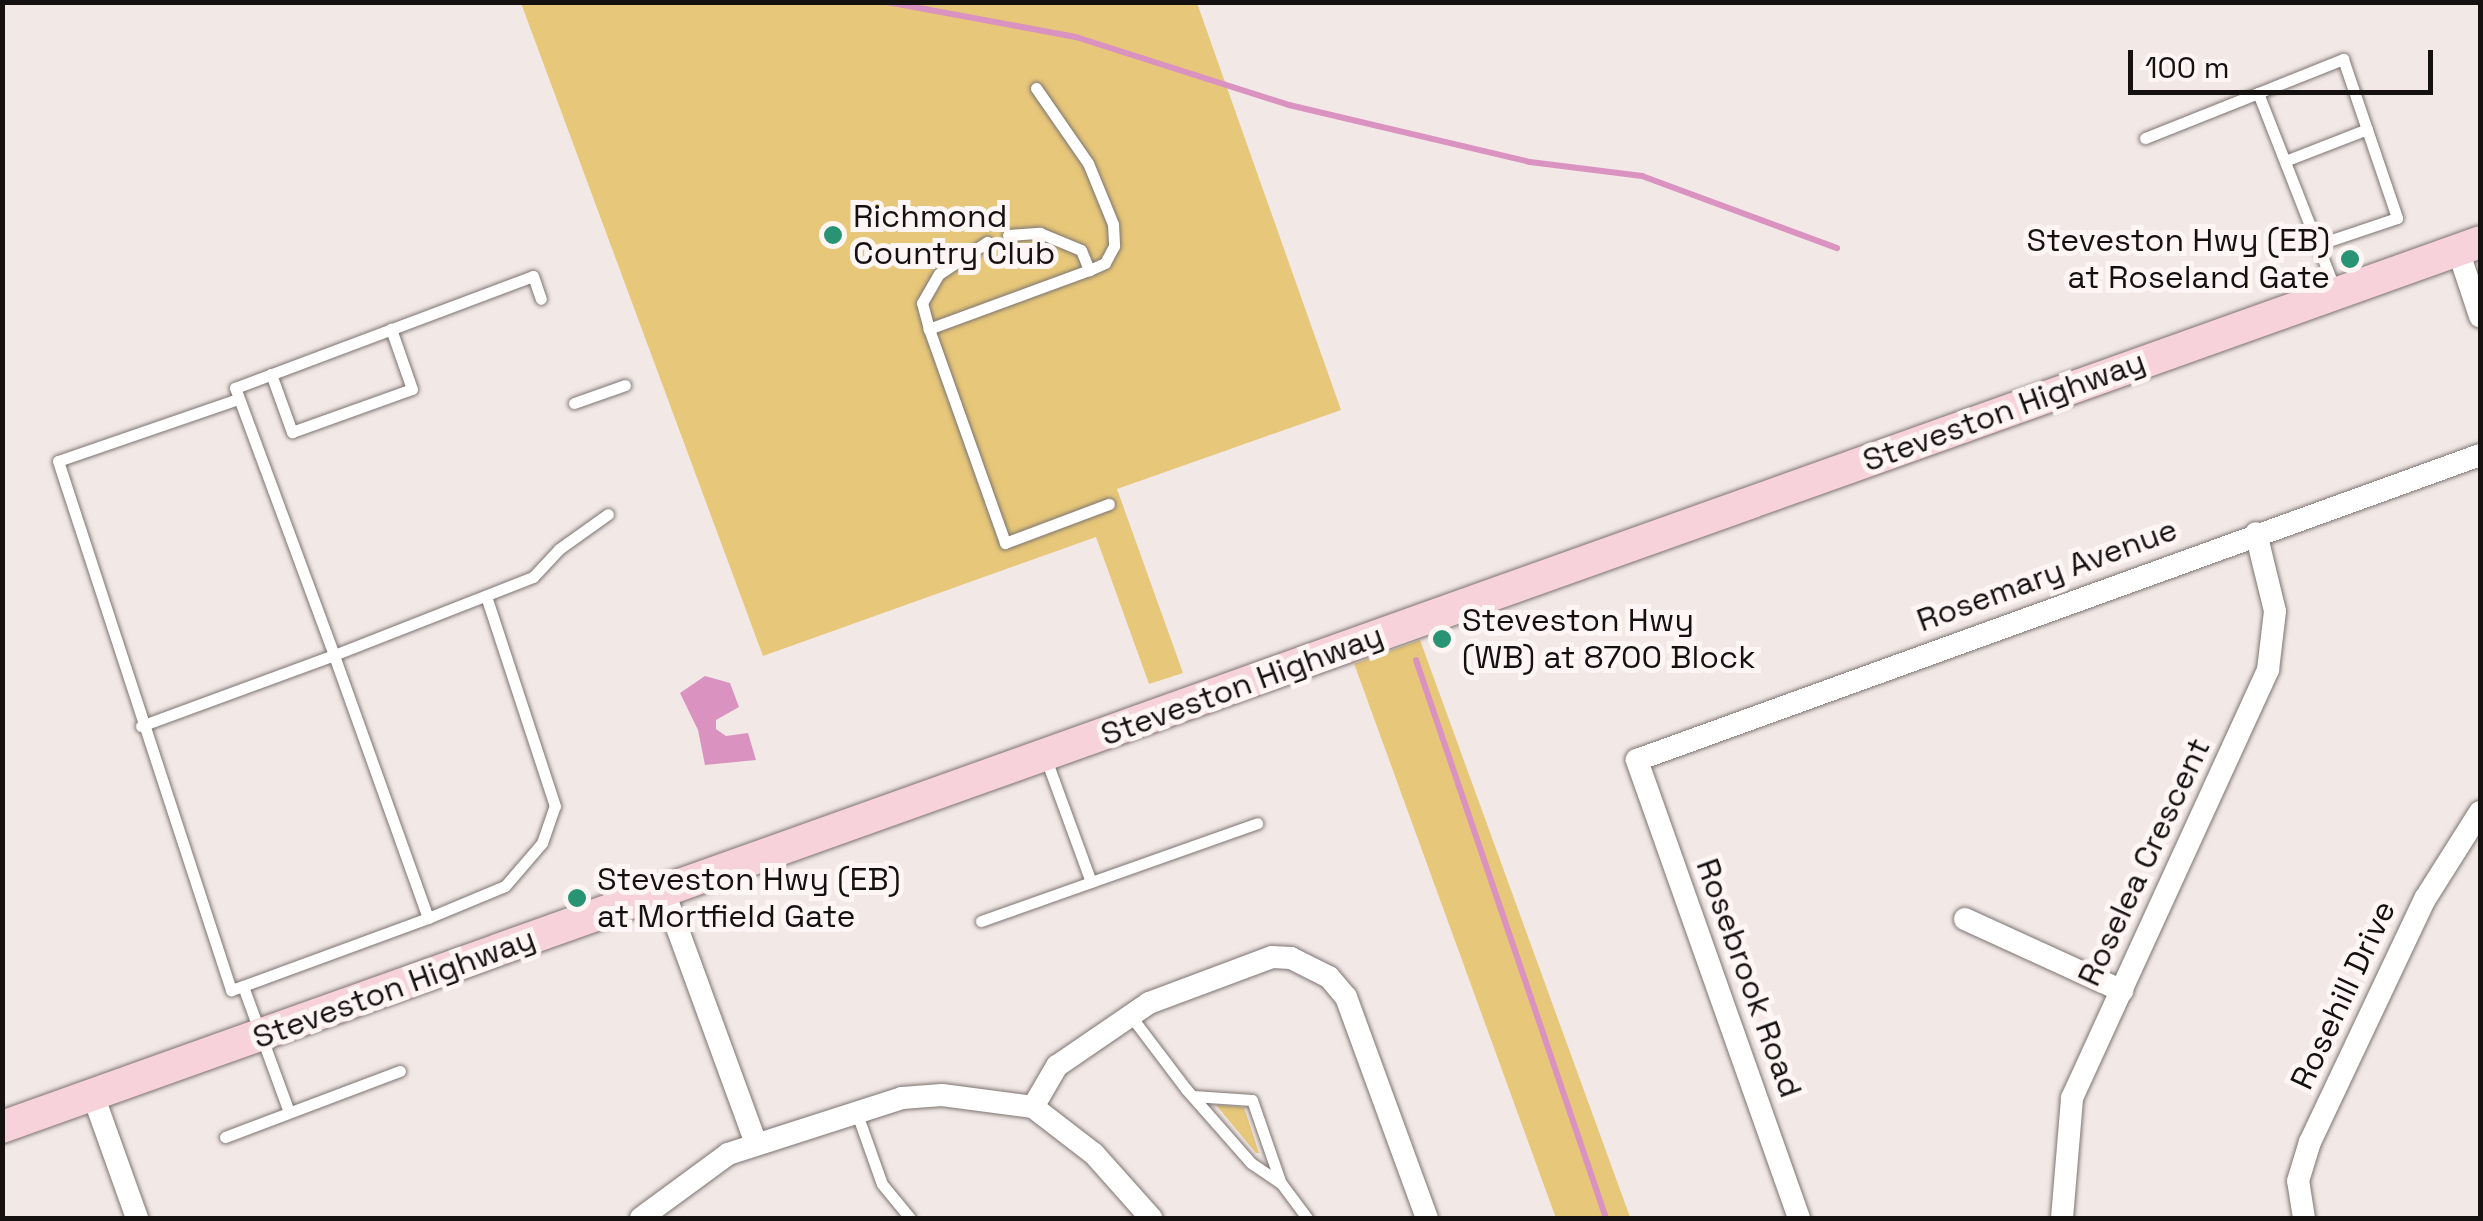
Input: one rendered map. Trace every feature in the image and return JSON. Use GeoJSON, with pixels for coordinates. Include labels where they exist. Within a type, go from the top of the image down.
{"type":"FeatureCollection","features":[{"type":"Feature","properties":{"kind":"main road","name":"Steveston Highway"},"geometry":{"type":"LineString","coordinates":[[2,1126],[2469,246]]}},
{"type":"Feature","properties":{"kind":"street"},"geometry":{"type":"LineString","coordinates":[[2469,246],[2480,316]]}},
{"type":"Feature","properties":{"kind":"street","name":"Rosemary Avenue"},"geometry":{"type":"LineString","coordinates":[[1637,760],[2480,455]]}},
{"type":"Feature","properties":{"kind":"street","name":"Roselea Crescent"},"geometry":{"type":"LineString","coordinates":[[2062,1218],[2072,1098],[2268,670],[2275,611],[2256,534]]}},
{"type":"Feature","properties":{"kind":"street","name":"Rosebrook Road"},"geometry":{"type":"LineString","coordinates":[[1637,760],[1799,1218]]}},
{"type":"Feature","properties":{"kind":"street","name":"Rosehill Drive"},"geometry":{"type":"LineString","coordinates":[[2304,1218],[2298,1181],[2310,1142],[2448,854],[2480,812]]}},
{"type":"Feature","properties":{"kind":"street"},"geometry":{"type":"LineString","coordinates":[[664,892],[756,1144]]}},
{"type":"Feature","properties":{"kind":"street"},"geometry":{"type":"LineString","coordinates":[[1965,919],[2122,991]]}},
{"type":"Feature","properties":{"kind":"street"},"geometry":{"type":"LineString","coordinates":[[1033,1107],[1057,1066],[1159,998],[1272,957],[1291,958],[1329,977],[1349,1004],[1427,1218]]}},
{"type":"Feature","properties":{"kind":"street"},"geometry":{"type":"LineString","coordinates":[[93,1095],[138,1218]]}},
{"type":"Feature","properties":{"kind":"street"},"geometry":{"type":"LineString","coordinates":[[641,1218],[686,1180],[756,1144],[856,1111],[942,1095],[1033,1107],[1094,1154],[1151,1218]]}},
{"type":"Feature","properties":{"kind":"lane"},"geometry":{"type":"LineString","coordinates":[[2145,138],[2343,59],[2396,218],[2318,244]]}},
{"type":"Feature","properties":{"kind":"lane"},"geometry":{"type":"LineString","coordinates":[[929,329],[1104,263],[1114,246],[1113,224],[1088,164],[1036,88]]}},
{"type":"Feature","properties":{"kind":"lane"},"geometry":{"type":"LineString","coordinates":[[2258,92],[2336,292]]}},
{"type":"Feature","properties":{"kind":"lane"},"geometry":{"type":"LineString","coordinates":[[2284,161],[2367,130]]}},
{"type":"Feature","properties":{"kind":"lane"},"geometry":{"type":"LineString","coordinates":[[1008,235],[1040,233],[1082,250],[1088,270]]}},
{"type":"Feature","properties":{"kind":"lane"},"geometry":{"type":"LineString","coordinates":[[987,242],[939,274],[922,304],[1005,543],[1109,504]]}},
{"type":"Feature","properties":{"kind":"lane"},"geometry":{"type":"LineString","coordinates":[[428,918],[234,388],[533,276],[540,299]]}},
{"type":"Feature","properties":{"kind":"lane"},"geometry":{"type":"LineString","coordinates":[[270,374],[292,432],[412,390],[391,329]]}},
{"type":"Feature","properties":{"kind":"lane"},"geometry":{"type":"LineString","coordinates":[[574,402],[625,384]]}},
{"type":"Feature","properties":{"kind":"lane"},"geometry":{"type":"LineString","coordinates":[[238,399],[58,461],[141,726],[231,990],[505,886],[542,842],[555,806],[486,596]]}},
{"type":"Feature","properties":{"kind":"lane"},"geometry":{"type":"LineString","coordinates":[[141,726],[533,577],[558,549],[608,514]]}},
{"type":"Feature","properties":{"kind":"lane"},"geometry":{"type":"LineString","coordinates":[[1044,756],[1091,882]]}},
{"type":"Feature","properties":{"kind":"lane"},"geometry":{"type":"LineString","coordinates":[[981,921],[1256,823]]}},
{"type":"Feature","properties":{"kind":"lane"},"geometry":{"type":"LineString","coordinates":[[243,986],[290,1112]]}},
{"type":"Feature","properties":{"kind":"lane"},"geometry":{"type":"LineString","coordinates":[[1130,1015],[1251,1163],[1281,1183]]}},
{"type":"Feature","properties":{"kind":"lane"},"geometry":{"type":"LineString","coordinates":[[225,1136],[400,1071]]}},
{"type":"Feature","properties":{"kind":"lane"},"geometry":{"type":"LineString","coordinates":[[1193,1096],[1252,1100],[1281,1183],[1307,1218]]}},
{"type":"Feature","properties":{"kind":"lane"},"geometry":{"type":"LineString","coordinates":[[856,1111],[882,1184],[910,1218]]}},
{"type":"Feature","properties":{"kind":"shaded area","name":"Richmond Country Club"},"geometry":{"type":"Polygon","coordinates":[[[521,3],[1197,3],[1341,410],[1117,489],[1183,673],[1149,684],[1096,537],[763,656],[521,3]]]}},
{"type":"Feature","properties":{"kind":"shaded area"},"geometry":{"type":"Polygon","coordinates":[[[1420,640],[1630,1216],[1556,1218],[1354,664],[1420,640]]]}},
{"type":"Feature","properties":{"kind":"shaded area"},"geometry":{"type":"Polygon","coordinates":[[[705,676],[730,683],[739,707],[716,720],[716,729],[726,736],[748,733],[756,760],[705,765],[698,730],[680,693],[705,676]]]}},
{"type":"Feature","properties":{"kind":"shaded area"},"geometry":{"type":"Polygon","coordinates":[[[1216,1105],[1244,1107],[1259,1153],[1256,1153],[1216,1105]]]}},
{"type":"Feature","properties":{"kind":"waterway"},"geometry":{"type":"LineString","coordinates":[[887,2],[1076,37],[1289,105],[1530,162],[1642,176],[1837,248]]}},
{"type":"Feature","properties":{"kind":"waterway"},"geometry":{"type":"LineString","coordinates":[[1416,660],[1606,1218]]}},
{"type":"Feature","properties":{"kind":"place","name":"Richmond Country Club"},"geometry":{"type":"Point","coordinates":[833,235]}},
{"type":"Feature","properties":{"kind":"place","name":"Steveston Hwy (EB) at Roseland Gate"},"geometry":{"type":"Point","coordinates":[2350,259]}},
{"type":"Feature","properties":{"kind":"place","name":"Steveston Hwy (WB) at 8700 Block"},"geometry":{"type":"Point","coordinates":[1442,639]}},
{"type":"Feature","properties":{"kind":"place","name":"Steveston Hwy (EB) at Mortfield Gate"},"geometry":{"type":"Point","coordinates":[577,898]}}]}
